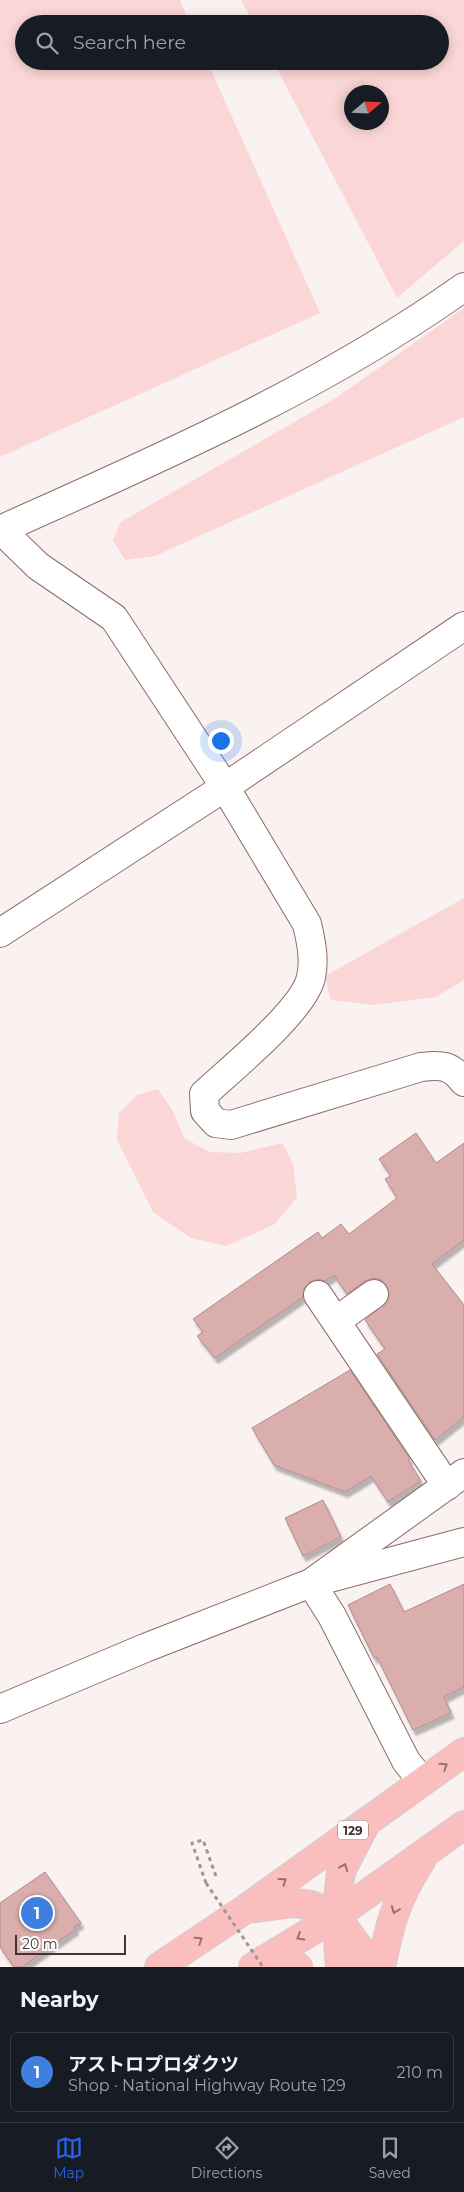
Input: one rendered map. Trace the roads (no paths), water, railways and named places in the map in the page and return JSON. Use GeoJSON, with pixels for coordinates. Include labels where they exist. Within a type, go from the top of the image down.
{"type":"FeatureCollection","features":[{"type":"Feature","properties":{"kind":"highway","name":"129"},"geometry":{"type":"LineString","coordinates":[[159,1967],[244,1910],[464,1752]]}},
{"type":"Feature","properties":{"kind":"highway"},"geometry":{"type":"LineString","coordinates":[[340,1967],[336,1916],[341,1871],[366,1821]]}},
{"type":"Feature","properties":{"kind":"highway"},"geometry":{"type":"LineString","coordinates":[[261,1964],[336,1916],[464,1825]]}},
{"type":"Feature","properties":{"kind":"highway"},"geometry":{"type":"LineString","coordinates":[[381,1967],[391,1919],[403,1890],[427,1852]]}},
{"type":"Feature","properties":{"kind":"highway"},"geometry":{"type":"LineString","coordinates":[[244,1910],[294,1903],[311,1906],[336,1916],[373,1967]]}},
{"type":"Feature","properties":{"kind":"highway"},"geometry":{"type":"LineString","coordinates":[[261,1964],[298,1967]]}},
{"type":"Feature","properties":{"kind":"street"},"geometry":{"type":"LineString","coordinates":[[464,287],[436,307],[317,380],[196,442],[0,530],[38,566],[114,618],[225,787],[307,924],[312,948],[311,978],[295,1007],[204,1094],[205,1111],[216,1123],[230,1125],[421,1067],[442,1065],[456,1072],[464,1082]]}},
{"type":"Feature","properties":{"kind":"street"},"geometry":{"type":"LineString","coordinates":[[0,933],[225,787],[464,626]]}},
{"type":"Feature","properties":{"kind":"street"},"geometry":{"type":"LineString","coordinates":[[311,1583],[456,1480],[336,1321],[318,1294]]}},
{"type":"Feature","properties":{"kind":"street"},"geometry":{"type":"LineString","coordinates":[[336,1321],[374,1294]]}},
{"type":"Feature","properties":{"kind":"street"},"geometry":{"type":"LineString","coordinates":[[0,1709],[145,1648],[311,1583],[464,1542]]}},
{"type":"Feature","properties":{"kind":"street"},"geometry":{"type":"LineString","coordinates":[[311,1583],[332,1616],[406,1761],[422,1781]]}},
{"type":"Feature","properties":{"kind":"place","name":"アストロプロダクツ"},"geometry":{"type":"Point","coordinates":[37,1913]}}]}
